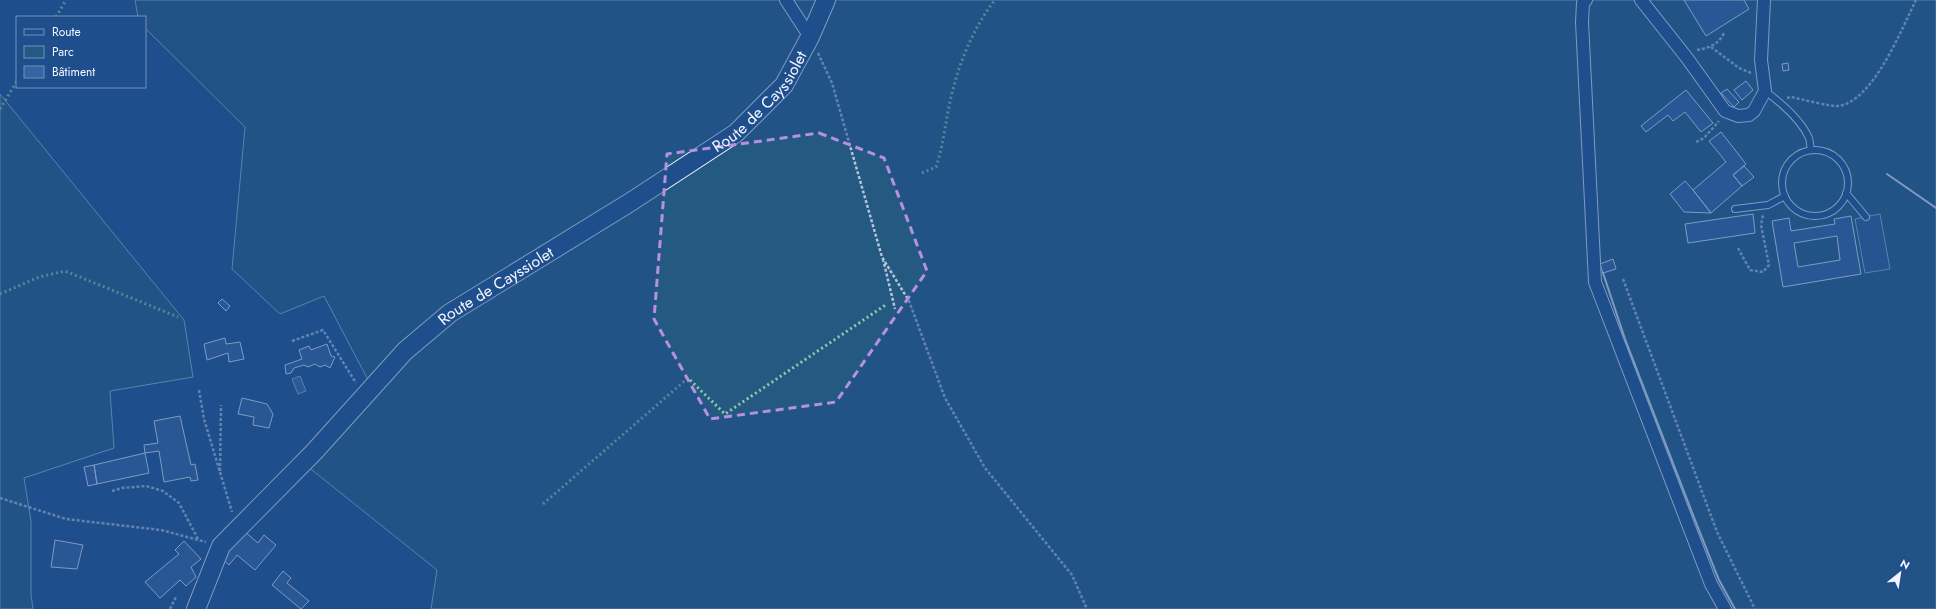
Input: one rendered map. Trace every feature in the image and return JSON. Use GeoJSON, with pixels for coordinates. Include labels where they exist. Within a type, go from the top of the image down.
{"type":"FeatureCollection","features":[{"type":"Feature","properties":{"kind":"street"},"geometry":{"type":"LineString","coordinates":[[786,0],[810,37]]}},
{"type":"Feature","properties":{"kind":"street","name":"Route de Cayssiolet"},"geometry":{"type":"LineString","coordinates":[[196,609],[221,546],[238,527],[314,452],[405,351],[450,313],[629,203],[736,133],[784,85],[810,37],[826,0]]}},
{"type":"Feature","properties":{"kind":"street"},"geometry":{"type":"LineString","coordinates":[[1586,0],[1583,3],[1582,22],[1595,282],[1711,584],[1725,609]]}},
{"type":"Feature","properties":{"kind":"street"},"geometry":{"type":"LineString","coordinates":[[1641,0],[1725,110],[1738,116],[1750,115],[1754,111],[1765,91],[1762,73],[1764,0]]}},
{"type":"Feature","properties":{"kind":"lane"},"geometry":{"type":"LineString","coordinates":[[1765,91],[1785,107],[1809,138],[1811,150]]}},
{"type":"Feature","properties":{"kind":"lane"},"geometry":{"type":"LineString","coordinates":[[1811,150],[1822,151],[1832,155],[1840,162],[1846,171],[1848,182],[1846,193],[1841,203],[1833,211],[1822,215],[1811,215],[1800,212],[1791,205],[1785,196],[1782,181],[1786,166],[1801,153],[1811,150]]}},
{"type":"Feature","properties":{"kind":"lane"},"geometry":{"type":"LineString","coordinates":[[1846,193],[1866,217]]}},
{"type":"Feature","properties":{"kind":"lane"},"geometry":{"type":"LineString","coordinates":[[1735,209],[1768,205],[1785,196]]}},
{"type":"Feature","properties":{"kind":"path"},"geometry":{"type":"LineString","coordinates":[[1777,101],[1791,97],[1838,106],[1852,101],[1869,86],[1885,64],[1916,0]]}},
{"type":"Feature","properties":{"kind":"path"},"geometry":{"type":"LineString","coordinates":[[1682,52],[1707,49],[1720,41],[1724,32]]}},
{"type":"Feature","properties":{"kind":"path"},"geometry":{"type":"LineString","coordinates":[[810,37],[832,83],[882,257],[895,309]]}},
{"type":"Feature","properties":{"kind":"path"},"geometry":{"type":"LineString","coordinates":[[1711,46],[1739,68],[1752,73],[1762,73]]}},
{"type":"Feature","properties":{"kind":"path"},"geometry":{"type":"LineString","coordinates":[[1696,142],[1704,138],[1717,123],[1725,110]]}},
{"type":"Feature","properties":{"kind":"path"},"geometry":{"type":"LineString","coordinates":[[1738,248],[1750,270],[1763,272],[1769,265],[1761,225],[1768,205]]}},
{"type":"Feature","properties":{"kind":"path"},"geometry":{"type":"LineString","coordinates":[[882,257],[909,301],[945,398],[985,468],[1072,575],[1087,609]]}},
{"type":"Feature","properties":{"kind":"path"},"geometry":{"type":"LineString","coordinates":[[1623,279],[1717,532],[1755,609]]}},
{"type":"Feature","properties":{"kind":"path"},"geometry":{"type":"LineString","coordinates":[[292,341],[323,330],[364,397]]}},
{"type":"Feature","properties":{"kind":"path"},"geometry":{"type":"LineString","coordinates":[[199,390],[204,419],[220,475],[238,527]]}},
{"type":"Feature","properties":{"kind":"path"},"geometry":{"type":"LineString","coordinates":[[220,475],[221,405]]}},
{"type":"Feature","properties":{"kind":"path"},"geometry":{"type":"LineString","coordinates":[[112,491],[122,488],[146,486],[163,491],[179,503],[198,539]]}},
{"type":"Feature","properties":{"kind":"path"},"geometry":{"type":"LineString","coordinates":[[0,498],[66,519],[161,530],[221,546]]}},
{"type":"Feature","properties":{"kind":"path"},"geometry":{"type":"LineString","coordinates":[[170,609],[176,597]]}},
{"type":"Feature","properties":{"kind":"highlighted area"},"geometry":{"type":"Polygon","coordinates":[[[819,133],[884,158],[927,271],[836,402],[710,419],[654,319],[667,154],[819,133]]]}},
{"type":"Feature","properties":{"kind":"green space"},"geometry":{"type":"Polygon","coordinates":[[[135,0],[1936,0],[1936,609],[431,609],[437,570],[297,458],[368,380],[324,296],[280,314],[232,269],[245,127],[146,29],[146,16],[138,16],[135,0]]]}},
{"type":"Feature","properties":{"kind":"green space"},"geometry":{"type":"Polygon","coordinates":[[[0,94],[184,320],[193,377],[110,391],[114,448],[24,478],[31,521],[31,594],[33,609],[0,609],[0,94]]]}},
{"type":"Feature","properties":{"kind":"shaded area"},"geometry":{"type":"Polygon","coordinates":[[[1880,214],[1890,269],[1865,273],[1855,219],[1880,214]]]}},
{"type":"Feature","properties":{"kind":"shaded area"},"geometry":{"type":"Polygon","coordinates":[[[300,376],[306,391],[298,394],[292,379],[300,376]]]}},
{"type":"Feature","properties":{"kind":"building"},"geometry":{"type":"Polygon","coordinates":[[[1684,0],[1744,0],[1749,9],[1706,36],[1684,0]]]}},
{"type":"Feature","properties":{"kind":"building"},"geometry":{"type":"Polygon","coordinates":[[[1788,63],[1789,70],[1783,71],[1782,64],[1788,63]]]}},
{"type":"Feature","properties":{"kind":"building"},"geometry":{"type":"Polygon","coordinates":[[[1746,81],[1753,90],[1742,100],[1734,90],[1746,81]]]}},
{"type":"Feature","properties":{"kind":"building"},"geometry":{"type":"Polygon","coordinates":[[[1727,89],[1739,102],[1734,107],[1721,93],[1727,89]]]}},
{"type":"Feature","properties":{"kind":"building"},"geometry":{"type":"Polygon","coordinates":[[[1686,90],[1713,123],[1701,132],[1685,112],[1673,121],[1668,115],[1646,132],[1641,126],[1686,90]]]}},
{"type":"Feature","properties":{"kind":"building"},"geometry":{"type":"Polygon","coordinates":[[[1721,132],[1746,164],[1733,175],[1742,186],[1711,213],[1693,190],[1726,162],[1709,141],[1721,132]]]}},
{"type":"Feature","properties":{"kind":"building"},"geometry":{"type":"Polygon","coordinates":[[[1744,166],[1754,177],[1742,186],[1733,175],[1744,166]]]}},
{"type":"Feature","properties":{"kind":"building"},"geometry":{"type":"Polygon","coordinates":[[[1685,181],[1711,213],[1684,212],[1670,194],[1685,181]]]}},
{"type":"Feature","properties":{"kind":"building"},"geometry":{"type":"Polygon","coordinates":[[[1753,214],[1755,233],[1688,243],[1685,224],[1753,214]]]}},
{"type":"Feature","properties":{"kind":"building"},"geometry":{"type":"Polygon","coordinates":[[[1851,216],[1861,274],[1783,287],[1772,221],[1789,218],[1791,231],[1835,224],[1834,219],[1851,216]],[[1837,236],[1794,243],[1798,267],[1840,260],[1837,236]]]}},
{"type":"Feature","properties":{"kind":"building"},"geometry":{"type":"Polygon","coordinates":[[[1613,259],[1616,269],[1603,273],[1600,264],[1613,259]]]}},
{"type":"Feature","properties":{"kind":"building"},"geometry":{"type":"Polygon","coordinates":[[[222,299],[230,306],[226,311],[218,303],[222,299]]]}},
{"type":"Feature","properties":{"kind":"building"},"geometry":{"type":"Polygon","coordinates":[[[225,338],[226,344],[240,342],[244,359],[229,362],[228,353],[207,360],[204,344],[225,338]]]}},
{"type":"Feature","properties":{"kind":"building"},"geometry":{"type":"Polygon","coordinates":[[[327,344],[331,356],[335,357],[330,368],[325,365],[320,367],[315,364],[308,367],[304,365],[294,368],[291,373],[286,374],[285,365],[302,359],[299,350],[309,346],[311,350],[327,344]]]}},
{"type":"Feature","properties":{"kind":"building"},"geometry":{"type":"Polygon","coordinates":[[[242,398],[267,404],[273,414],[269,428],[253,425],[254,417],[238,414],[242,398]]]}},
{"type":"Feature","properties":{"kind":"building"},"geometry":{"type":"Polygon","coordinates":[[[180,416],[191,465],[195,464],[198,480],[191,481],[190,477],[164,482],[159,451],[145,453],[144,445],[158,443],[154,421],[180,416]]]}},
{"type":"Feature","properties":{"kind":"building"},"geometry":{"type":"Polygon","coordinates":[[[145,453],[149,473],[97,484],[94,465],[145,453]]]}},
{"type":"Feature","properties":{"kind":"building"},"geometry":{"type":"Polygon","coordinates":[[[94,465],[97,484],[88,486],[84,467],[94,465]]]}},
{"type":"Feature","properties":{"kind":"building"},"geometry":{"type":"Polygon","coordinates":[[[244,531],[258,543],[264,535],[276,545],[255,570],[237,555],[229,565],[221,558],[244,531]]]}},
{"type":"Feature","properties":{"kind":"building"},"geometry":{"type":"Polygon","coordinates":[[[55,540],[83,545],[77,569],[51,567],[55,540]]]}},
{"type":"Feature","properties":{"kind":"building"},"geometry":{"type":"Polygon","coordinates":[[[184,541],[201,559],[191,567],[196,577],[186,586],[180,580],[160,598],[145,582],[179,554],[175,550],[184,541]]]}},
{"type":"Feature","properties":{"kind":"building"},"geometry":{"type":"Polygon","coordinates":[[[283,571],[291,578],[287,583],[309,601],[301,609],[272,585],[283,571]]]}},
{"type":"Feature","properties":{"kind":"hedge"},"geometry":{"type":"LineString","coordinates":[[57,16],[66,0]]}},
{"type":"Feature","properties":{"kind":"hedge"},"geometry":{"type":"LineString","coordinates":[[922,173],[936,167],[951,96],[961,64],[976,29],[995,0]]}},
{"type":"Feature","properties":{"kind":"hedge"},"geometry":{"type":"LineString","coordinates":[[0,109],[16,83]]}},
{"type":"Feature","properties":{"kind":"hedge"},"geometry":{"type":"LineString","coordinates":[[0,294],[39,277],[65,271],[178,317]]}},
{"type":"Feature","properties":{"kind":"hedge"},"geometry":{"type":"LineString","coordinates":[[543,504],[688,378],[725,414],[887,304]]}},
{"type":"Feature","properties":{"kind":"wall"},"geometry":{"type":"LineString","coordinates":[[1887,174],[1936,208]]}},
{"type":"Feature","properties":{"kind":"wall"},"geometry":{"type":"LineString","coordinates":[[1603,273],[1625,339],[1695,520],[1719,580],[1735,609]]}}]}
